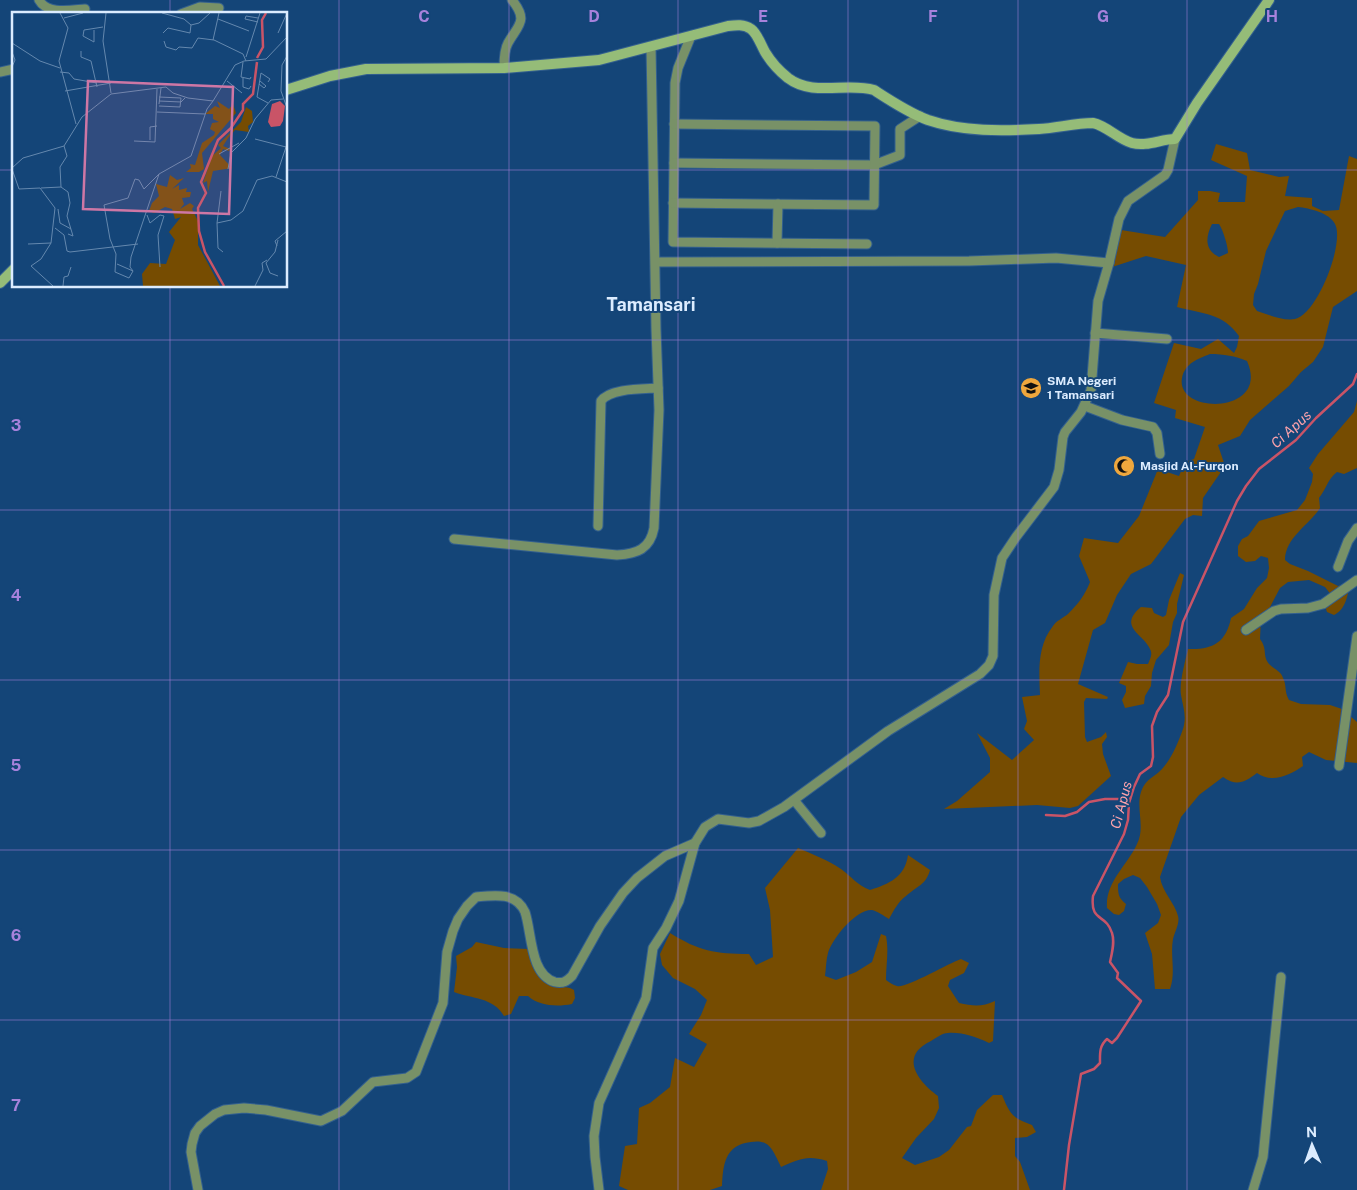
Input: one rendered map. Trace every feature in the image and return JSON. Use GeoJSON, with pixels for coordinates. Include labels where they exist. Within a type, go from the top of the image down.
{"type":"FeatureCollection","features":[{"type":"Feature","properties":{"kind":"main road"},"geometry":{"type":"LineString","coordinates":[[288,89],[330,76],[366,69],[504,68],[599,60],[736,25],[748,27],[754,32],[777,69],[796,83],[804,86],[823,88],[865,87],[874,90],[920,116],[944,125],[982,129],[1041,129],[1093,123],[1127,141],[1148,144],[1162,139],[1176,139],[1197,103],[1269,0]]}},
{"type":"Feature","properties":{"kind":"main road"},"geometry":{"type":"LineString","coordinates":[[0,283],[12,271]]}},
{"type":"Feature","properties":{"kind":"street"},"geometry":{"type":"LineString","coordinates":[[39,0],[48,9],[85,8]]}},
{"type":"Feature","properties":{"kind":"street"},"geometry":{"type":"LineString","coordinates":[[504,68],[506,48],[522,21],[520,10],[512,0]]}},
{"type":"Feature","properties":{"kind":"street"},"geometry":{"type":"LineString","coordinates":[[186,12],[200,7],[219,7]]}},
{"type":"Feature","properties":{"kind":"street"},"geometry":{"type":"LineString","coordinates":[[691,36],[678,68],[675,83],[673,242],[867,244]]}},
{"type":"Feature","properties":{"kind":"street"},"geometry":{"type":"LineString","coordinates":[[454,539],[617,555],[628,554],[647,546],[652,538],[660,410],[651,47]]}},
{"type":"Feature","properties":{"kind":"street"},"geometry":{"type":"LineString","coordinates":[[674,163],[874,166],[900,156],[900,129],[920,116]]}},
{"type":"Feature","properties":{"kind":"street"},"geometry":{"type":"LineString","coordinates":[[673,203],[874,205],[874,126],[674,124]]}},
{"type":"Feature","properties":{"kind":"street"},"geometry":{"type":"LineString","coordinates":[[599,1190],[594,1136],[599,1103],[646,998],[653,948],[666,928],[679,901],[695,843],[705,827],[712,821],[726,819],[749,823],[759,820],[794,800],[888,731],[980,674],[989,665],[993,650],[994,595],[1002,558],[1054,487],[1059,470],[1063,437],[1085,406],[1092,383],[1100,290],[1109,263],[1121,212],[1128,201],[1165,175],[1176,139]]}},
{"type":"Feature","properties":{"kind":"street"},"geometry":{"type":"LineString","coordinates":[[778,204],[778,243]]}},
{"type":"Feature","properties":{"kind":"street"},"geometry":{"type":"LineString","coordinates":[[656,262],[969,261],[1056,258],[1109,263]]}},
{"type":"Feature","properties":{"kind":"street"},"geometry":{"type":"LineString","coordinates":[[1095,333],[1167,339]]}},
{"type":"Feature","properties":{"kind":"street"},"geometry":{"type":"LineString","coordinates":[[598,526],[601,401],[608,394],[658,388]]}},
{"type":"Feature","properties":{"kind":"street"},"geometry":{"type":"LineString","coordinates":[[1085,406],[1122,420],[1154,427],[1160,454]]}},
{"type":"Feature","properties":{"kind":"street"},"geometry":{"type":"LineString","coordinates":[[1338,568],[1348,541],[1357,528]]}},
{"type":"Feature","properties":{"kind":"street"},"geometry":{"type":"LineString","coordinates":[[1246,630],[1274,611],[1308,608],[1323,604],[1357,580]]}},
{"type":"Feature","properties":{"kind":"street"},"geometry":{"type":"LineString","coordinates":[[1339,766],[1357,636]]}},
{"type":"Feature","properties":{"kind":"street"},"geometry":{"type":"LineString","coordinates":[[794,800],[821,833]]}},
{"type":"Feature","properties":{"kind":"street"},"geometry":{"type":"LineString","coordinates":[[198,1190],[191,1152],[192,1144],[195,1133],[200,1126],[215,1114],[224,1110],[244,1108],[266,1110],[321,1121],[342,1111],[373,1082],[407,1078],[416,1072],[443,1003],[447,952],[451,937],[458,919],[476,897],[504,896],[514,898],[522,906],[527,920],[538,968],[544,977],[550,981],[565,982],[572,976],[600,926],[623,892],[665,856],[695,843]]}},
{"type":"Feature","properties":{"kind":"street"},"geometry":{"type":"LineString","coordinates":[[1253,1190],[1262,1157],[1281,977]]}},
{"type":"Feature","properties":{"kind":"shaded area"},"geometry":{"type":"Polygon","coordinates":[[[1216,144],[1247,153],[1250,170],[1279,177],[1289,176],[1285,196],[1312,198],[1312,206],[1323,211],[1339,210],[1349,156],[1357,159],[1357,291],[1333,307],[1323,347],[1313,362],[1250,420],[1240,436],[1218,445],[1225,466],[1203,498],[1202,516],[1193,515],[1185,519],[1151,564],[1131,574],[1117,595],[1105,623],[1093,630],[1078,684],[1108,697],[1107,699],[1086,698],[1084,702],[1085,737],[1087,742],[1101,737],[1106,732],[1107,737],[1102,744],[1103,754],[1111,776],[1078,806],[1070,808],[1037,805],[944,809],[957,801],[990,772],[990,758],[977,733],[1012,760],[1034,740],[1024,729],[1027,721],[1022,697],[1040,695],[1040,659],[1044,642],[1054,624],[1068,614],[1078,603],[1090,582],[1079,556],[1084,538],[1118,543],[1139,516],[1158,469],[1179,476],[1185,462],[1194,459],[1205,427],[1175,418],[1176,410],[1154,403],[1174,343],[1201,349],[1218,339],[1234,353],[1239,336],[1233,328],[1219,319],[1204,313],[1177,307],[1186,265],[1146,256],[1109,268],[1121,230],[1165,237],[1198,200],[1198,191],[1220,193],[1218,202],[1245,202],[1247,176],[1211,160],[1216,144]],[[1298,207],[1285,211],[1266,251],[1254,294],[1253,305],[1257,311],[1276,317],[1295,319],[1303,315],[1320,292],[1333,261],[1337,233],[1332,220],[1319,212],[1298,207]],[[1212,224],[1207,239],[1211,251],[1219,257],[1228,253],[1227,246],[1219,224],[1212,224]],[[1210,354],[1189,365],[1182,378],[1184,390],[1193,399],[1206,403],[1221,404],[1235,400],[1246,392],[1251,379],[1247,361],[1225,355],[1210,354]]]}},
{"type":"Feature","properties":{"kind":"shaded area"},"geometry":{"type":"Polygon","coordinates":[[[1357,401],[1357,468],[1344,474],[1337,472],[1331,478],[1319,498],[1320,508],[1293,538],[1286,552],[1285,560],[1338,586],[1351,582],[1346,601],[1342,609],[1334,615],[1327,612],[1325,606],[1332,596],[1325,587],[1309,580],[1288,582],[1280,588],[1269,609],[1261,617],[1260,639],[1264,646],[1267,661],[1282,676],[1289,700],[1301,704],[1330,705],[1342,709],[1357,722],[1357,763],[1326,760],[1309,752],[1302,757],[1303,766],[1287,775],[1269,778],[1257,773],[1245,781],[1237,783],[1223,777],[1199,795],[1181,817],[1160,877],[1163,888],[1176,911],[1178,921],[1173,939],[1173,976],[1170,989],[1155,989],[1152,954],[1145,933],[1158,923],[1161,915],[1157,904],[1140,878],[1133,875],[1118,884],[1121,900],[1126,904],[1124,911],[1119,915],[1114,914],[1107,908],[1107,899],[1113,882],[1133,852],[1140,837],[1139,806],[1141,791],[1147,782],[1169,760],[1183,729],[1185,716],[1181,685],[1188,649],[1211,646],[1222,639],[1229,627],[1231,618],[1244,609],[1257,588],[1267,578],[1268,558],[1261,556],[1255,561],[1246,562],[1238,556],[1238,546],[1259,521],[1297,510],[1305,500],[1312,482],[1313,474],[1309,468],[1318,454],[1354,412],[1357,401]]]}},
{"type":"Feature","properties":{"kind":"shaded area"},"geometry":{"type":"Polygon","coordinates":[[[1180,573],[1184,575],[1169,645],[1156,660],[1151,686],[1145,696],[1144,704],[1125,708],[1122,700],[1126,692],[1126,686],[1119,683],[1128,662],[1148,664],[1151,655],[1147,644],[1134,630],[1131,620],[1141,607],[1152,608],[1154,613],[1163,617],[1166,615],[1169,600],[1180,573]]]}},
{"type":"Feature","properties":{"kind":"shaded area"},"geometry":{"type":"Polygon","coordinates":[[[798,848],[836,866],[870,890],[895,879],[903,869],[908,855],[930,870],[924,882],[896,906],[889,919],[872,910],[859,914],[845,926],[830,947],[825,976],[836,980],[856,972],[872,962],[881,934],[886,936],[887,942],[886,980],[896,986],[909,984],[961,959],[969,963],[964,973],[950,980],[948,986],[959,1003],[977,1005],[995,1001],[993,1041],[989,1043],[964,1034],[946,1033],[921,1047],[914,1061],[915,1068],[918,1076],[938,1096],[939,1108],[934,1119],[916,1138],[902,1158],[915,1165],[939,1157],[949,1150],[967,1127],[971,1126],[977,1110],[993,1095],[1002,1095],[1012,1114],[1032,1125],[1036,1132],[1027,1137],[1015,1138],[1015,1156],[1020,1162],[1030,1190],[821,1190],[828,1169],[827,1161],[814,1158],[804,1159],[781,1167],[769,1146],[758,1142],[742,1144],[731,1151],[723,1170],[722,1186],[710,1190],[628,1190],[619,1186],[625,1146],[637,1144],[639,1108],[650,1103],[670,1087],[675,1058],[694,1067],[707,1044],[689,1034],[701,1015],[707,1000],[695,989],[673,978],[662,965],[660,954],[670,933],[699,948],[717,952],[749,954],[756,965],[773,957],[770,910],[765,888],[798,848]]]}},
{"type":"Feature","properties":{"kind":"shaded area"},"geometry":{"type":"Polygon","coordinates":[[[476,942],[504,948],[529,949],[552,985],[574,990],[575,998],[572,1004],[548,1005],[537,1002],[528,996],[519,996],[511,1014],[504,1016],[494,1005],[488,1002],[454,992],[457,967],[456,956],[472,947],[476,942]]]}},
{"type":"Feature","properties":{"kind":"waterway","name":"Ci Apus"},"geometry":{"type":"LineString","coordinates":[[1064,1190],[1069,1145],[1081,1074],[1094,1069],[1100,1063],[1100,1050],[1103,1044],[1107,1039],[1112,1043],[1117,1038],[1141,1001],[1117,978],[1118,973],[1110,962],[1113,936],[1106,923],[1096,914],[1093,896],[1124,834],[1128,820],[1129,803],[1134,787],[1140,774],[1151,766],[1153,757],[1152,726],[1157,712],[1168,695],[1183,622],[1237,501],[1246,486],[1259,469],[1296,440],[1316,418],[1353,384],[1357,374]]}},
{"type":"Feature","properties":{"kind":"waterway"},"geometry":{"type":"LineString","coordinates":[[1046,815],[1065,816],[1077,812],[1089,802],[1105,799],[1130,799]]}},
{"type":"Feature","properties":{"kind":"place","name":"SMA Negeri 1 Tamansari"},"geometry":{"type":"Point","coordinates":[1031,388]}},
{"type":"Feature","properties":{"kind":"place","name":"Masjid Al-Furqon"},"geometry":{"type":"Point","coordinates":[1124,466]}},
{"type":"Feature","properties":{"kind":"district","name":"Tamansari"},"geometry":{"type":"Point","coordinates":[651,305]}}]}
